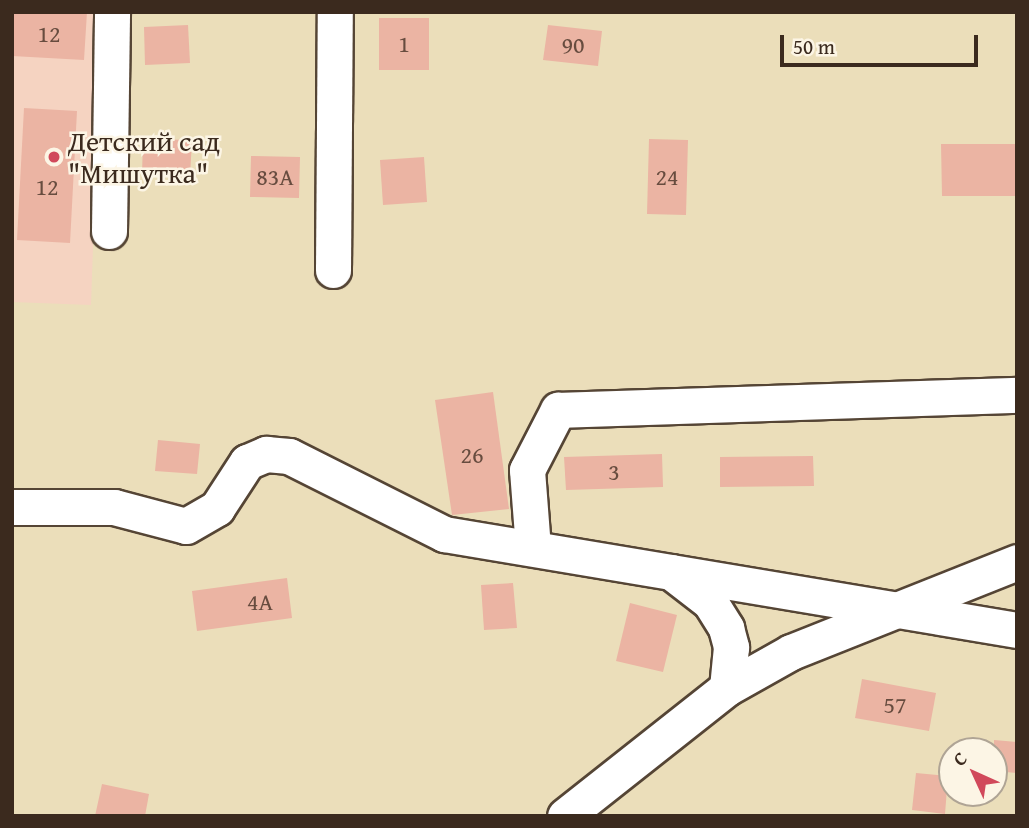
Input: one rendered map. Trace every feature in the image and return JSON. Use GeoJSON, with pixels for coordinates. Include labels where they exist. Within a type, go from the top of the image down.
{"type":"FeatureCollection","features":[{"type":"Feature","properties":{"kind":"street"},"geometry":{"type":"LineString","coordinates":[[109,231],[112,12]]}},
{"type":"Feature","properties":{"kind":"street"},"geometry":{"type":"LineString","coordinates":[[333,270],[335,12]]}},
{"type":"Feature","properties":{"kind":"street"},"geometry":{"type":"LineString","coordinates":[[533,548],[527,470],[558,410],[1017,395]]}},
{"type":"Feature","properties":{"kind":"street"},"geometry":{"type":"LineString","coordinates":[[12,507],[114,507],[186,526],[217,508],[247,462],[266,454],[289,456],[444,534],[1017,630]]}},
{"type":"Feature","properties":{"kind":"street"},"geometry":{"type":"LineString","coordinates":[[565,816],[727,688],[791,652],[1017,562]]}},
{"type":"Feature","properties":{"kind":"street"},"geometry":{"type":"LineString","coordinates":[[669,570],[710,602],[726,628],[727,688]]}},
{"type":"Feature","properties":{"kind":"shaded area","name":"Детский сад \"Мишутка\""},"geometry":{"type":"Polygon","coordinates":[[[12,12],[101,12],[91,305],[12,302],[12,12]]]}},
{"type":"Feature","properties":{"kind":"building"},"geometry":{"type":"Polygon","coordinates":[[[12,12],[87,12],[84,60],[12,56],[12,12]]]}},
{"type":"Feature","properties":{"kind":"building"},"geometry":{"type":"Polygon","coordinates":[[[379,18],[429,18],[429,70],[379,70],[379,18]]]}},
{"type":"Feature","properties":{"kind":"building"},"geometry":{"type":"Polygon","coordinates":[[[188,25],[190,63],[145,65],[144,27],[188,25]]]}},
{"type":"Feature","properties":{"kind":"building"},"geometry":{"type":"Polygon","coordinates":[[[548,25],[602,31],[598,66],[543,60],[548,25]]]}},
{"type":"Feature","properties":{"kind":"building"},"geometry":{"type":"Polygon","coordinates":[[[24,108],[77,111],[70,243],[17,240],[24,108]]]}},
{"type":"Feature","properties":{"kind":"building"},"geometry":{"type":"Polygon","coordinates":[[[143,139],[192,140],[190,177],[142,175],[143,139]]]}},
{"type":"Feature","properties":{"kind":"building"},"geometry":{"type":"Polygon","coordinates":[[[649,139],[688,140],[686,215],[647,214],[649,139]]]}},
{"type":"Feature","properties":{"kind":"building"},"geometry":{"type":"Polygon","coordinates":[[[941,144],[1017,144],[1017,196],[942,196],[941,144]]]}},
{"type":"Feature","properties":{"kind":"building"},"geometry":{"type":"Polygon","coordinates":[[[251,156],[300,157],[299,198],[250,197],[251,156]]]}},
{"type":"Feature","properties":{"kind":"building"},"geometry":{"type":"Polygon","coordinates":[[[424,157],[427,202],[383,205],[380,160],[424,157]]]}},
{"type":"Feature","properties":{"kind":"building"},"geometry":{"type":"Polygon","coordinates":[[[493,392],[509,509],[452,515],[435,400],[493,392]]]}},
{"type":"Feature","properties":{"kind":"building"},"geometry":{"type":"Polygon","coordinates":[[[158,440],[200,444],[197,474],[155,471],[158,440]]]}},
{"type":"Feature","properties":{"kind":"building"},"geometry":{"type":"Polygon","coordinates":[[[662,454],[663,487],[566,490],[564,457],[662,454]]]}},
{"type":"Feature","properties":{"kind":"building"},"geometry":{"type":"Polygon","coordinates":[[[813,456],[814,486],[720,487],[720,457],[813,456]]]}},
{"type":"Feature","properties":{"kind":"building"},"geometry":{"type":"Polygon","coordinates":[[[287,578],[292,618],[197,631],[192,591],[287,578]]]}},
{"type":"Feature","properties":{"kind":"building"},"geometry":{"type":"Polygon","coordinates":[[[513,583],[517,628],[484,630],[481,585],[513,583]]]}},
{"type":"Feature","properties":{"kind":"building"},"geometry":{"type":"Polygon","coordinates":[[[630,603],[677,615],[663,672],[616,661],[630,603]]]}},
{"type":"Feature","properties":{"kind":"building"},"geometry":{"type":"Polygon","coordinates":[[[862,679],[936,693],[929,731],[855,718],[862,679]]]}},
{"type":"Feature","properties":{"kind":"building"},"geometry":{"type":"Polygon","coordinates":[[[1008,741],[1017,742],[1017,773],[1008,772],[1008,741]]]}},
{"type":"Feature","properties":{"kind":"building"},"geometry":{"type":"Polygon","coordinates":[[[916,773],[938,775],[938,807],[946,807],[945,814],[912,810],[916,773]]]}},
{"type":"Feature","properties":{"kind":"building"},"geometry":{"type":"Polygon","coordinates":[[[102,784],[149,794],[145,816],[95,816],[102,784]]]}},
{"type":"Feature","properties":{"kind":"place","name":"Детский сад \"Мишутка\""},"geometry":{"type":"Point","coordinates":[54,157]}}]}
